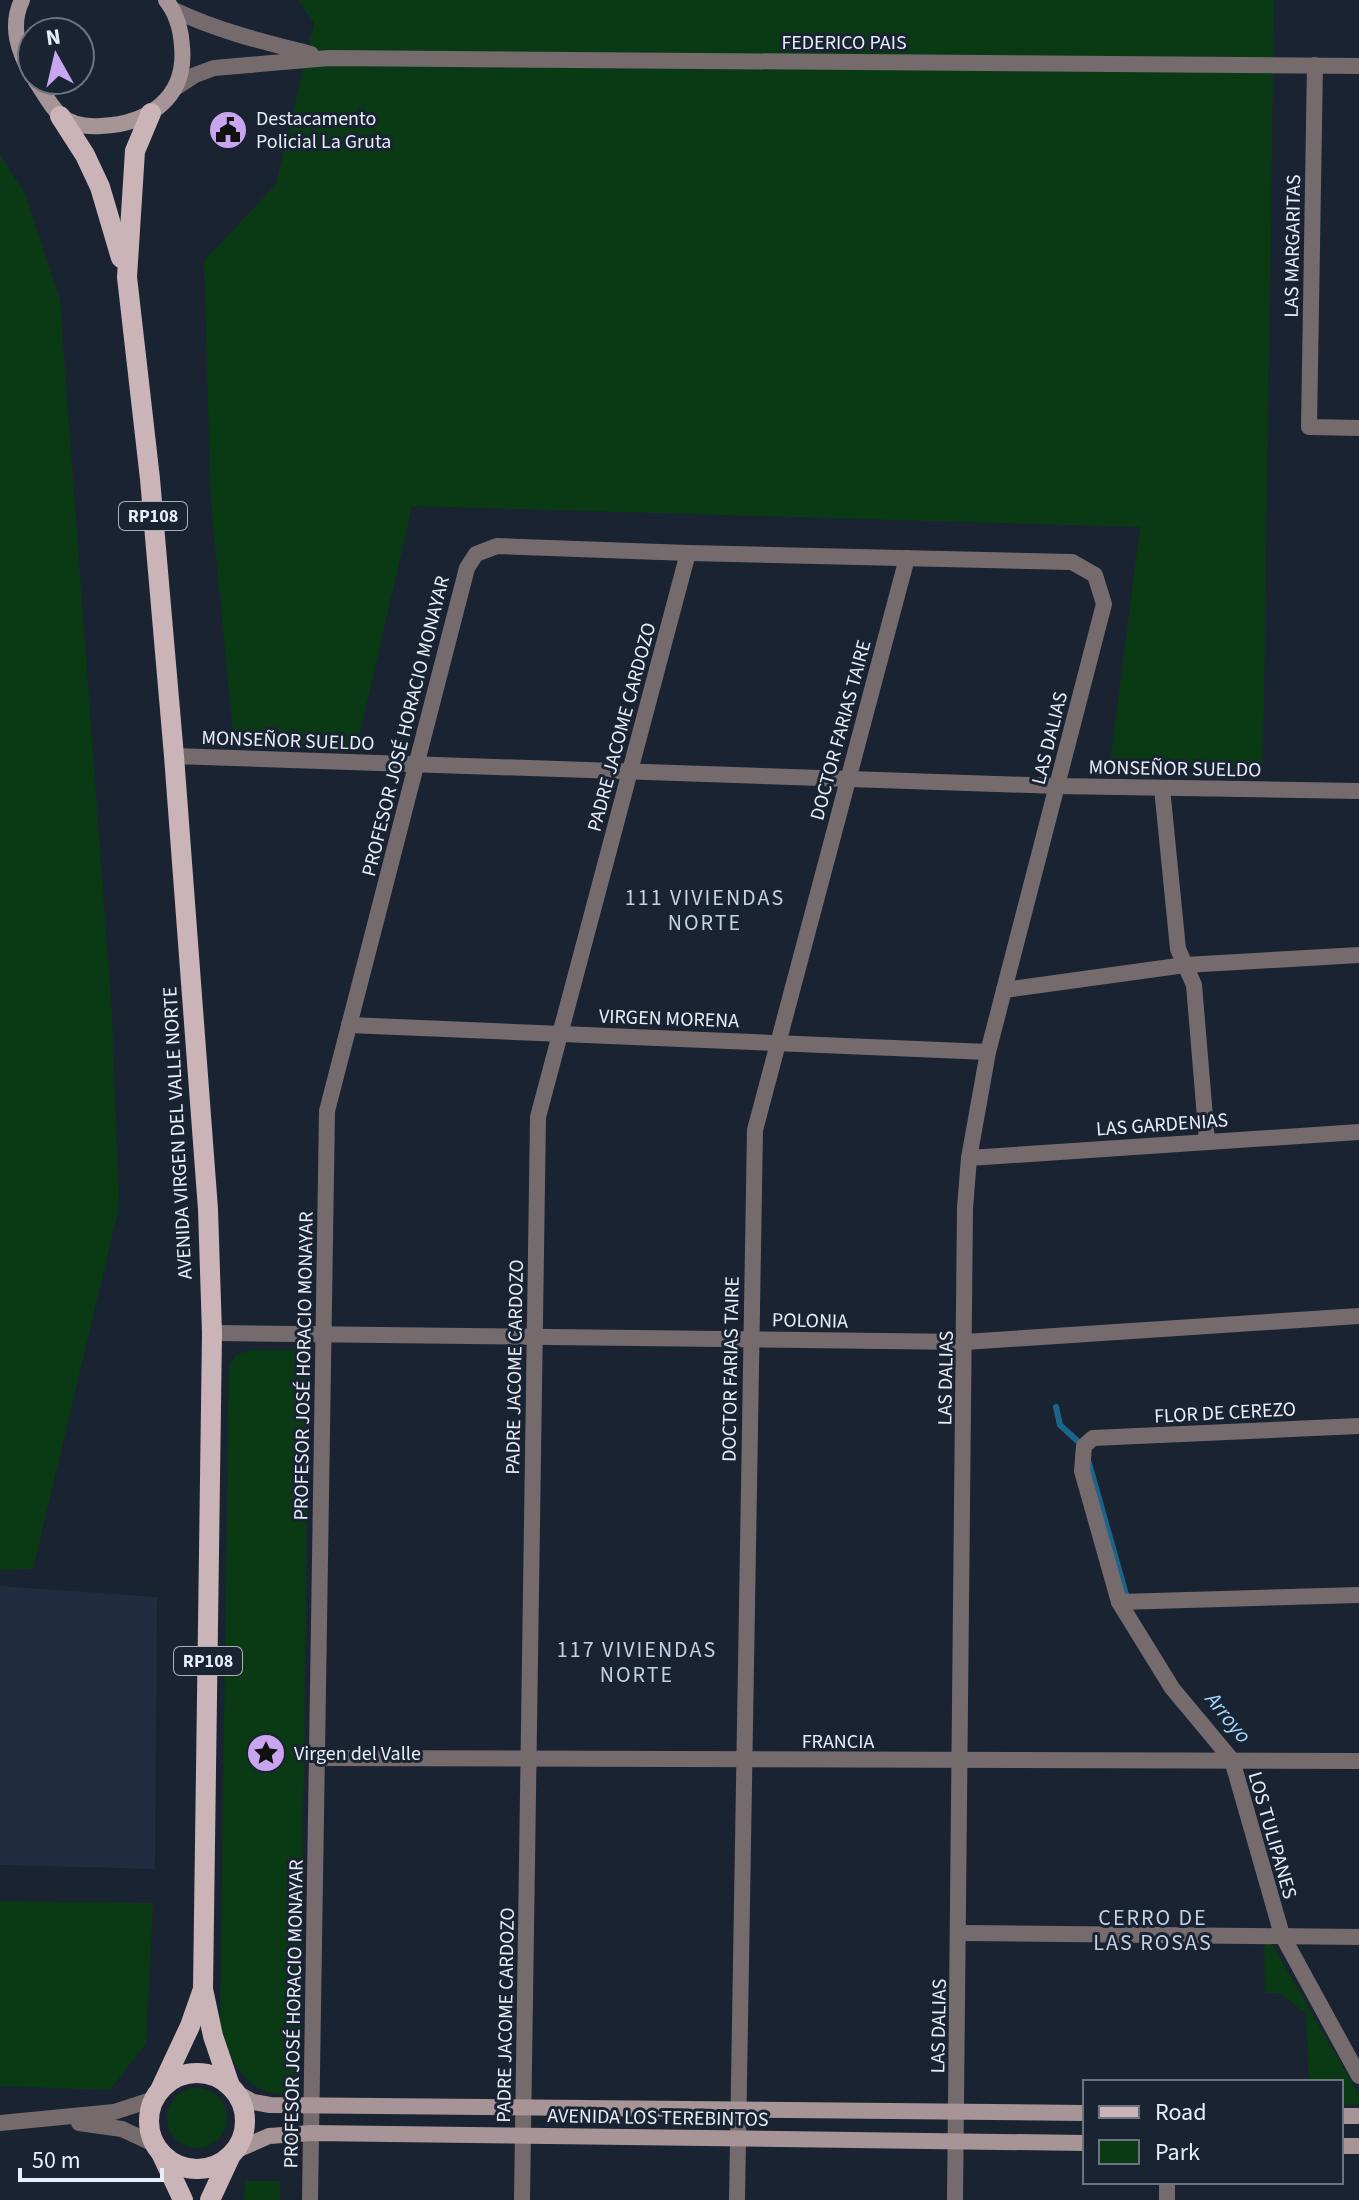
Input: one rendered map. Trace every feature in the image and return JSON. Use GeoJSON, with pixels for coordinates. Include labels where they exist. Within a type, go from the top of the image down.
{"type":"FeatureCollection","features":[{"type":"Feature","properties":{"kind":"main road"},"geometry":{"type":"LineString","coordinates":[[170,5],[181,31],[183,56],[175,88]]}},
{"type":"Feature","properties":{"kind":"main road"},"geometry":{"type":"LineString","coordinates":[[0,35],[16,50]]}},
{"type":"Feature","properties":{"kind":"main road","name":"RP108"},"geometry":{"type":"LineString","coordinates":[[46,96],[60,116],[74,124],[98,126],[136,121],[165,102],[175,88]]}},
{"type":"Feature","properties":{"kind":"main road","name":"AVENIDA VIRGEN DEL VALLE NORTE"},"geometry":{"type":"LineString","coordinates":[[151,113],[135,151],[127,277],[150,479],[206,1178],[212,1333],[203,1989],[213,2036],[233,2089]]}},
{"type":"Feature","properties":{"kind":"main road","name":"AVENIDA VIRGEN DEL VALLE NORTE"},"geometry":{"type":"LineString","coordinates":[[60,116],[85,155],[100,187],[127,277]]}},
{"type":"Feature","properties":{"kind":"main road","name":"AVENIDA VIRGEN DEL VALLE NORTE"},"geometry":{"type":"LineString","coordinates":[[156,2095],[174,2064],[203,1989]]}},
{"type":"Feature","properties":{"kind":"main road"},"geometry":{"type":"LineString","coordinates":[[156,2095],[177,2078],[201,2073],[216,2077],[233,2089]]}},
{"type":"Feature","properties":{"kind":"main road","name":"RP108"},"geometry":{"type":"LineString","coordinates":[[210,2200],[243,2138],[244,2107],[233,2089]]}},
{"type":"Feature","properties":{"kind":"main road","name":"AVENIDA LOS TEREBINTOS"},"geometry":{"type":"LineString","coordinates":[[233,2089],[253,2102],[270,2105],[1083,2113]]}},
{"type":"Feature","properties":{"kind":"main road","name":"RP108"},"geometry":{"type":"LineString","coordinates":[[156,2095],[148,2121],[158,2150],[183,2200]]}},
{"type":"Feature","properties":{"kind":"main road","name":"AVENIDA LOS TEREBINTOS"},"geometry":{"type":"LineString","coordinates":[[232,2154],[269,2136],[311,2133],[1083,2143]]}},
{"type":"Feature","properties":{"kind":"main road"},"geometry":{"type":"LineString","coordinates":[[158,2150],[174,2164],[188,2169],[217,2165],[232,2154]]}},
{"type":"Feature","properties":{"kind":"street","name":"FEDERICO PAIS"},"geometry":{"type":"LineString","coordinates":[[170,5],[206,25],[238,36],[329,58]]}},
{"type":"Feature","properties":{"kind":"street","name":"FEDERICO PAIS"},"geometry":{"type":"LineString","coordinates":[[175,88],[195,75],[214,68],[329,58],[1359,66]]}},
{"type":"Feature","properties":{"kind":"street","name":"LAS MARGARITAS"},"geometry":{"type":"LineString","coordinates":[[1315,65],[1309,427],[1359,428]]}},
{"type":"Feature","properties":{"kind":"street","name":"PROFESOR JOSÉ HORACIO MONAYAR"},"geometry":{"type":"LineString","coordinates":[[310,2200],[327,1111],[467,568],[476,554],[497,546],[688,553]]}},
{"type":"Feature","properties":{"kind":"street"},"geometry":{"type":"LineString","coordinates":[[688,553],[907,558]]}},
{"type":"Feature","properties":{"kind":"street","name":"PADRE JACOME CARDOZO"},"geometry":{"type":"LineString","coordinates":[[522,2200],[538,1117],[688,553]]}},
{"type":"Feature","properties":{"kind":"street","name":"LAS DALIAS"},"geometry":{"type":"LineString","coordinates":[[907,558],[1072,562],[1095,575],[1104,604],[988,1052],[969,1158],[965,1208],[955,2200]]}},
{"type":"Feature","properties":{"kind":"street","name":"DOCTOR FARIAS TAIRE"},"geometry":{"type":"LineString","coordinates":[[737,2200],[755,1130],[907,558]]}},
{"type":"Feature","properties":{"kind":"street","name":"MONSEÑOR SUELDO"},"geometry":{"type":"LineString","coordinates":[[174,756],[1057,786],[1359,791]]}},
{"type":"Feature","properties":{"kind":"street"},"geometry":{"type":"LineString","coordinates":[[1162,788],[1178,949],[1194,985],[1207,1141]]}},
{"type":"Feature","properties":{"kind":"street"},"geometry":{"type":"LineString","coordinates":[[1004,990],[1185,965],[1359,955]]}},
{"type":"Feature","properties":{"kind":"street","name":"VIRGEN MORENA"},"geometry":{"type":"LineString","coordinates":[[349,1025],[988,1052]]}},
{"type":"Feature","properties":{"kind":"street","name":"LAS GARDENIAS"},"geometry":{"type":"LineString","coordinates":[[969,1158],[1359,1132]]}},
{"type":"Feature","properties":{"kind":"street","name":"POLONIA"},"geometry":{"type":"LineString","coordinates":[[212,1333],[965,1342],[1359,1316]]}},
{"type":"Feature","properties":{"kind":"street","name":"FLOR DE CEREZO"},"geometry":{"type":"LineString","coordinates":[[1093,1438],[1359,1426]]}},
{"type":"Feature","properties":{"kind":"street","name":"LOS TULIPANES"},"geometry":{"type":"LineString","coordinates":[[1093,1438],[1084,1446],[1082,1471],[1119,1602],[1172,1688],[1232,1760],[1282,1935],[1359,2076]]}},
{"type":"Feature","properties":{"kind":"street"},"geometry":{"type":"LineString","coordinates":[[1119,1602],[1359,1595]]}},
{"type":"Feature","properties":{"kind":"street","name":"FRANCIA"},"geometry":{"type":"LineString","coordinates":[[317,1758],[1359,1761]]}},
{"type":"Feature","properties":{"kind":"street"},"geometry":{"type":"LineString","coordinates":[[959,1933],[1359,1937]]}},
{"type":"Feature","properties":{"kind":"street"},"geometry":{"type":"LineString","coordinates":[[0,2123],[114,2112],[156,2095]]}},
{"type":"Feature","properties":{"kind":"street"},"geometry":{"type":"LineString","coordinates":[[45,2119],[122,2129],[158,2150]]}},
{"type":"Feature","properties":{"kind":"shaded area"},"geometry":{"type":"Polygon","coordinates":[[[0,1586],[157,1597],[155,1869],[0,1865],[0,1586]]]}},
{"type":"Feature","properties":{"kind":"green space"},"geometry":{"type":"Polygon","coordinates":[[[298,0],[1274,0],[1263,767],[1110,764],[1140,527],[412,506],[357,746],[234,742],[211,505],[204,261],[276,184],[314,23],[298,0]]]}},
{"type":"Feature","properties":{"kind":"green space"},"geometry":{"type":"Polygon","coordinates":[[[0,155],[25,194],[60,301],[112,1014],[119,1207],[33,1569],[0,1570],[0,155]]]}},
{"type":"Feature","properties":{"kind":"green space"},"geometry":{"type":"Polygon","coordinates":[[[250,1350],[295,1350],[305,1356],[309,1371],[300,2079],[296,2090],[281,2094],[267,2092],[244,2075],[227,2049],[220,2021],[229,1365],[236,1355],[250,1350]]]}},
{"type":"Feature","properties":{"kind":"green space"},"geometry":{"type":"Polygon","coordinates":[[[0,1901],[153,1903],[146,2043],[110,2090],[0,2086],[0,1901]]]}},
{"type":"Feature","properties":{"kind":"green space"},"geometry":{"type":"Polygon","coordinates":[[[1264,1943],[1272,1944],[1359,2095],[1359,2104],[1343,2105],[1343,2080],[1309,2080],[1306,2013],[1279,1993],[1265,1993],[1264,1943]]]}},
{"type":"Feature","properties":{"kind":"green space"},"geometry":{"type":"Polygon","coordinates":[[[197,2088],[219,2096],[227,2118],[219,2140],[197,2148],[175,2140],[167,2118],[175,2096],[197,2088]]]}},
{"type":"Feature","properties":{"kind":"green space"},"geometry":{"type":"Polygon","coordinates":[[[245,2181],[280,2181],[280,2200],[244,2200],[245,2181]]]}},
{"type":"Feature","properties":{"kind":"waterway","name":"Arroyo"},"geometry":{"type":"LineString","coordinates":[[1056,1407],[1060,1425],[1082,1445]]}},
{"type":"Feature","properties":{"kind":"waterway","name":"Arroyo"},"geometry":{"type":"LineString","coordinates":[[1089,1463],[1127,1598]]}},
{"type":"Feature","properties":{"kind":"place","name":"Destacamento Policial La Gruta"},"geometry":{"type":"Point","coordinates":[228,130]}},
{"type":"Feature","properties":{"kind":"place","name":"Virgen del Valle"},"geometry":{"type":"Point","coordinates":[266,1753]}},
{"type":"Feature","properties":{"kind":"district","name":"111 VIVIENDAS NORTE"},"geometry":{"type":"Point","coordinates":[705,910]}},
{"type":"Feature","properties":{"kind":"district","name":"117 VIVIENDAS NORTE"},"geometry":{"type":"Point","coordinates":[637,1662]}},
{"type":"Feature","properties":{"kind":"district","name":"CERRO DE LAS ROSAS"},"geometry":{"type":"Point","coordinates":[1153,1930]}}]}
